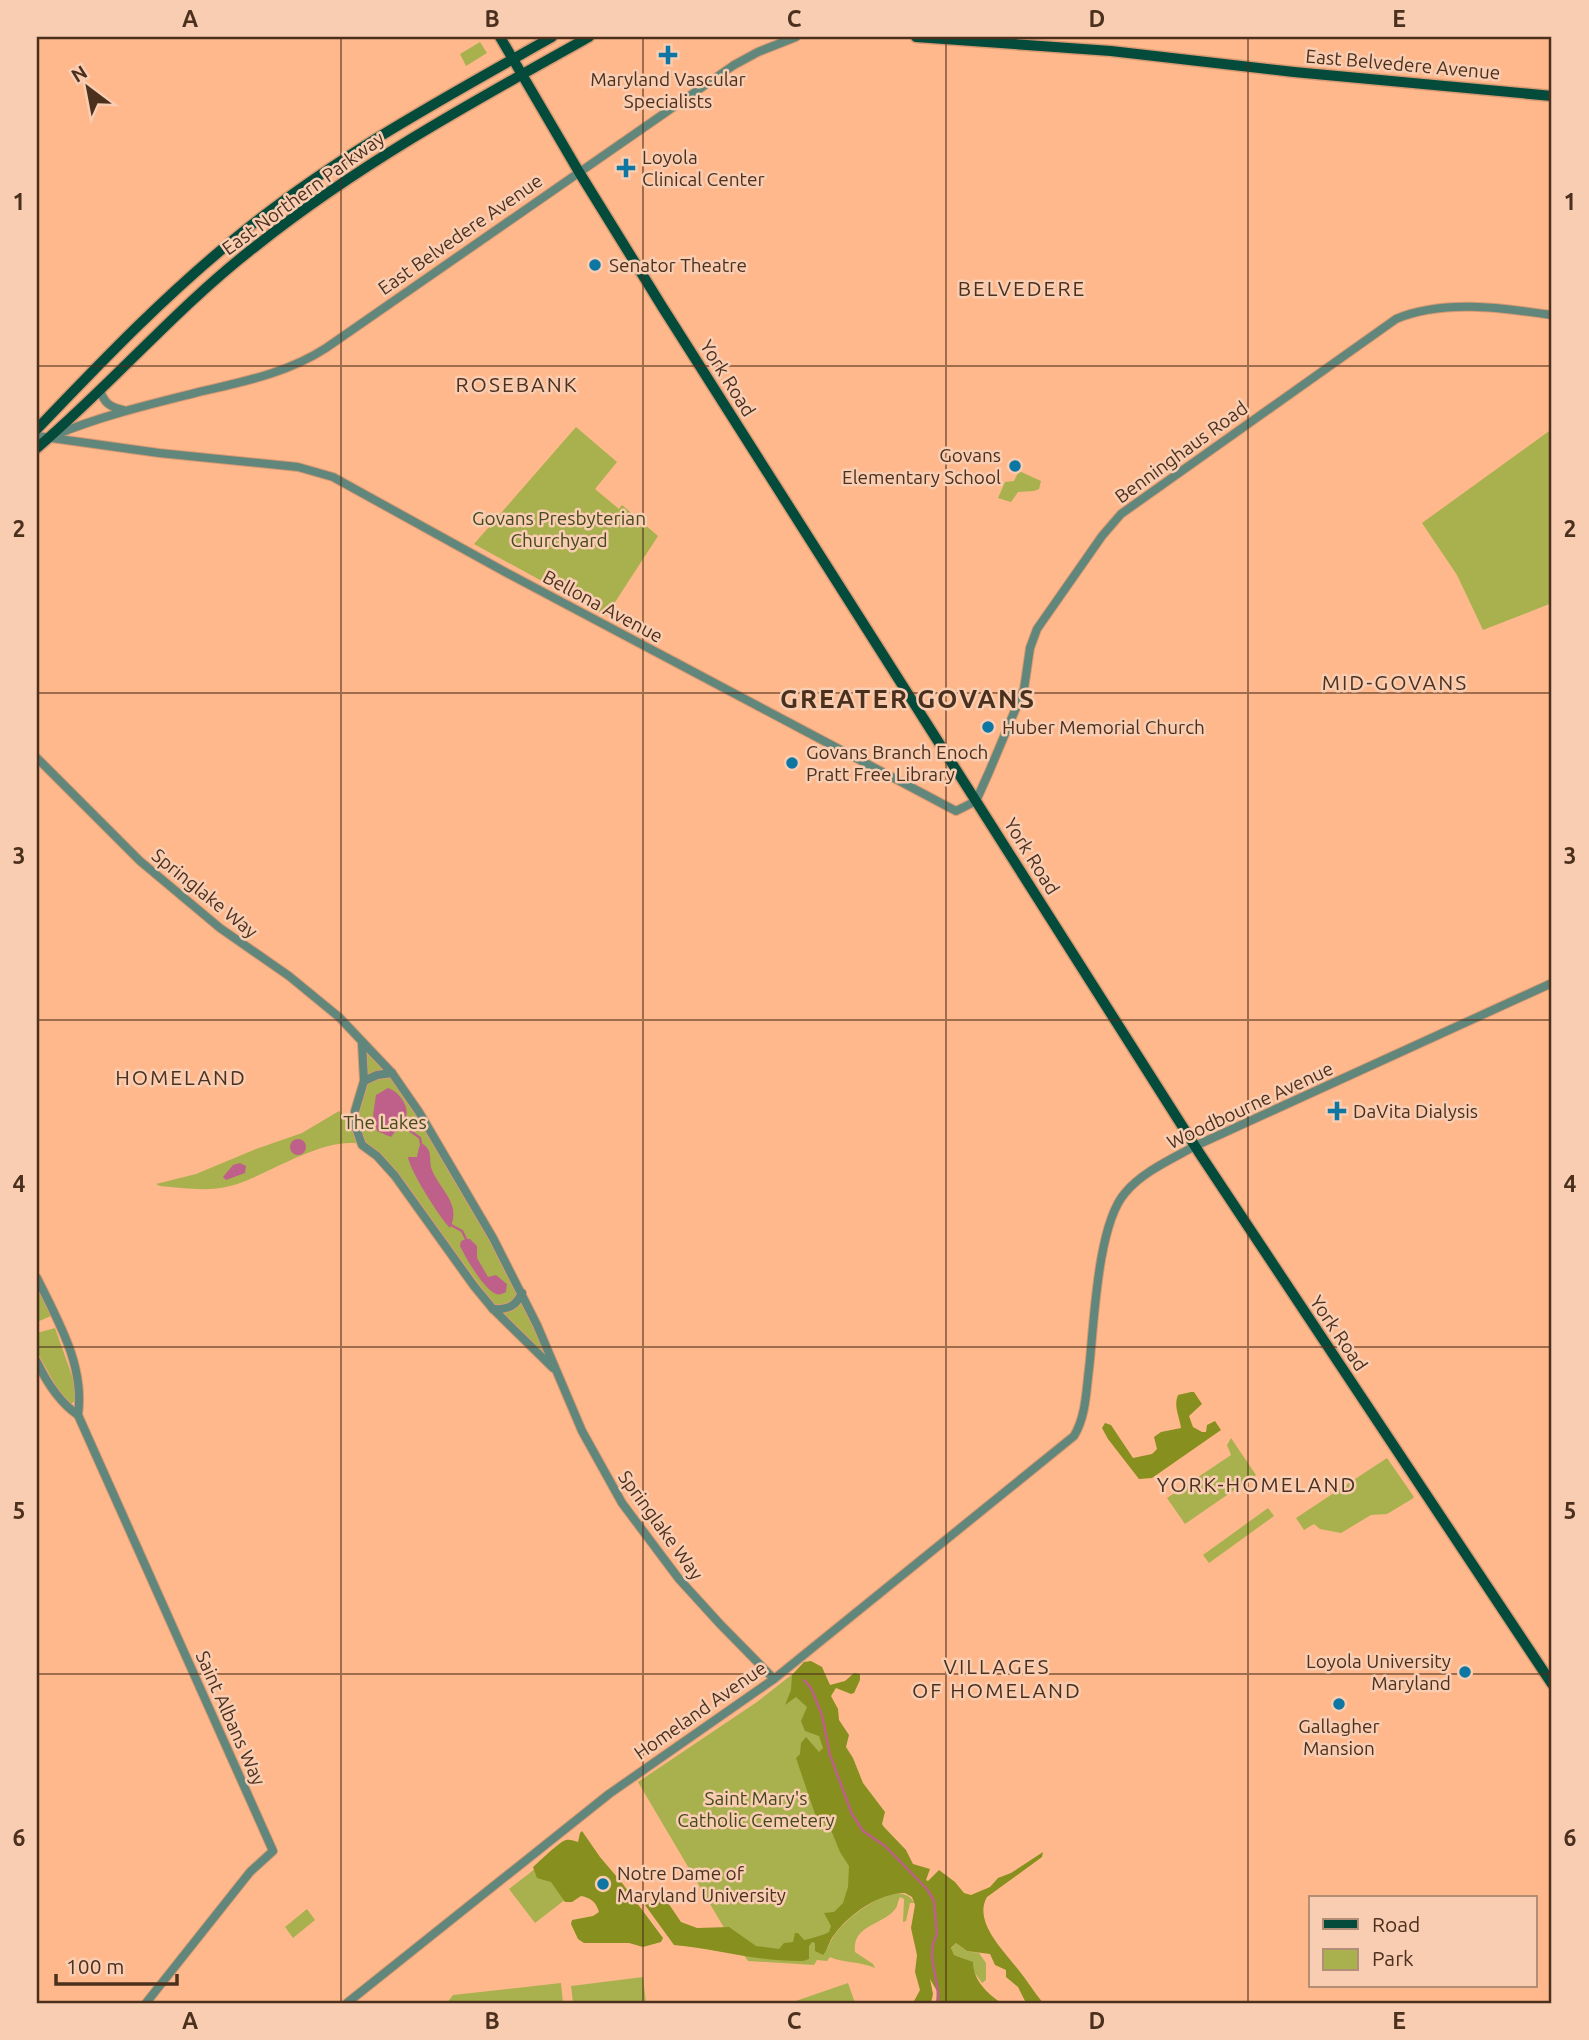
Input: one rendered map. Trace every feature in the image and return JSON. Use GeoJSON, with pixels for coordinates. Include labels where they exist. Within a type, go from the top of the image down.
{"type":"FeatureCollection","features":[{"type":"Feature","properties":{"kind":"main road","name":"York Road"},"geometry":{"type":"LineString","coordinates":[[500,37],[579,172],[1195,1146],[1552,1684]]}},
{"type":"Feature","properties":{"kind":"main road","name":"East Northern Parkway"},"geometry":{"type":"LineString","coordinates":[[37,429],[149,314],[253,224],[355,151],[552,37]]}},
{"type":"Feature","properties":{"kind":"main road","name":"East Northern Parkway"},"geometry":{"type":"LineString","coordinates":[[37,448],[191,301],[290,219],[366,166],[589,37]]}},
{"type":"Feature","properties":{"kind":"main road","name":"East Belvedere Avenue"},"geometry":{"type":"LineString","coordinates":[[916,37],[1111,51],[1294,72],[1552,96]]}},
{"type":"Feature","properties":{"kind":"street","name":"East Belvedere Avenue"},"geometry":{"type":"LineString","coordinates":[[49,437],[122,410],[255,379],[300,363],[746,58],[796,37]]}},
{"type":"Feature","properties":{"kind":"street","name":"Benninghaus Road"},"geometry":{"type":"LineString","coordinates":[[976,801],[1024,689],[1033,637],[1110,525],[1137,500],[1396,319],[1418,312],[1451,307],[1552,315]]}},
{"type":"Feature","properties":{"kind":"street"},"geometry":{"type":"LineString","coordinates":[[100,390],[108,405],[122,410]]}},
{"type":"Feature","properties":{"kind":"street","name":"Bellona Avenue"},"geometry":{"type":"LineString","coordinates":[[37,436],[159,453],[298,467],[332,477],[956,811],[976,801]]}},
{"type":"Feature","properties":{"kind":"street","name":"Springlake Way"},"geometry":{"type":"LineString","coordinates":[[37,758],[140,861],[220,928],[312,994],[353,1030],[391,1073],[419,1112],[478,1210],[522,1293],[546,1344],[553,1368],[597,1461],[622,1503],[651,1543],[719,1625],[774,1679]]}},
{"type":"Feature","properties":{"kind":"street","name":"Woodbourne Avenue"},"geometry":{"type":"LineString","coordinates":[[1069,1440],[1077,1431],[1084,1409],[1099,1276],[1114,1210],[1126,1191],[1139,1180],[1195,1146],[1552,983]]}},
{"type":"Feature","properties":{"kind":"street","name":"Springlake Way"},"geometry":{"type":"LineString","coordinates":[[362,1042],[364,1081],[355,1119],[356,1131],[362,1145],[377,1156],[395,1176],[493,1309],[553,1368]]}},
{"type":"Feature","properties":{"kind":"street"},"geometry":{"type":"LineString","coordinates":[[364,1081],[391,1073]]}},
{"type":"Feature","properties":{"kind":"street","name":"Saint Albans Way"},"geometry":{"type":"LineString","coordinates":[[37,1278],[68,1345],[78,1380],[78,1415]]}},
{"type":"Feature","properties":{"kind":"street"},"geometry":{"type":"LineString","coordinates":[[493,1309],[509,1308],[518,1301],[522,1293]]}},
{"type":"Feature","properties":{"kind":"street","name":"Saint Albans Way"},"geometry":{"type":"LineString","coordinates":[[37,1362],[46,1381],[66,1406],[78,1415],[274,1851],[250,1872],[146,2003]]}},
{"type":"Feature","properties":{"kind":"street","name":"Homeland Avenue"},"geometry":{"type":"LineString","coordinates":[[347,2003],[626,1782],[774,1679],[1069,1440]]}},
{"type":"Feature","properties":{"kind":"green space"},"geometry":{"type":"Polygon","coordinates":[[[480,42],[487,53],[466,66],[460,54],[480,42]]]}},
{"type":"Feature","properties":{"kind":"green space","name":"Govans Presbyterian Churchyard"},"geometry":{"type":"Polygon","coordinates":[[[576,427],[617,462],[595,489],[619,509],[622,505],[658,536],[606,616],[474,544],[576,427]]]}},
{"type":"Feature","properties":{"kind":"green space"},"geometry":{"type":"Polygon","coordinates":[[[1552,429],[1552,603],[1483,630],[1457,575],[1422,523],[1552,429]]]}},
{"type":"Feature","properties":{"kind":"green space"},"geometry":{"type":"Polygon","coordinates":[[[1019,471],[1041,481],[1039,489],[1018,492],[1011,502],[998,498],[1005,482],[1014,481],[1019,471]]]}},
{"type":"Feature","properties":{"kind":"green space","name":"The Lakes"},"geometry":{"type":"Polygon","coordinates":[[[370,1052],[408,1104],[469,1204],[520,1299],[543,1347],[543,1353],[493,1303],[391,1165],[373,1149],[358,1144],[321,1148],[245,1181],[222,1188],[195,1189],[156,1184],[196,1174],[302,1133],[339,1111],[350,1125],[366,1090],[365,1055],[370,1052]]]}},
{"type":"Feature","properties":{"kind":"green space"},"geometry":{"type":"Polygon","coordinates":[[[37,1287],[51,1316],[37,1322],[37,1287]]]}},
{"type":"Feature","properties":{"kind":"green space"},"geometry":{"type":"Polygon","coordinates":[[[55,1328],[76,1387],[76,1401],[70,1404],[60,1393],[37,1352],[37,1333],[55,1328]]]}},
{"type":"Feature","properties":{"kind":"green space"},"geometry":{"type":"Polygon","coordinates":[[[1194,1392],[1202,1404],[1189,1416],[1193,1427],[1206,1432],[1207,1425],[1215,1421],[1221,1430],[1152,1478],[1139,1479],[1102,1428],[1105,1423],[1111,1425],[1133,1458],[1152,1454],[1157,1449],[1154,1437],[1161,1432],[1181,1428],[1176,1408],[1178,1395],[1194,1392]]]}},
{"type":"Feature","properties":{"kind":"green space"},"geometry":{"type":"Polygon","coordinates":[[[1231,1438],[1256,1475],[1185,1524],[1167,1498],[1231,1455],[1227,1445],[1231,1438]]]}},
{"type":"Feature","properties":{"kind":"green space"},"geometry":{"type":"Polygon","coordinates":[[[1387,1458],[1414,1497],[1412,1499],[1387,1514],[1371,1515],[1341,1533],[1320,1529],[1314,1524],[1304,1530],[1296,1518],[1387,1458]]]}},
{"type":"Feature","properties":{"kind":"green space"},"geometry":{"type":"Polygon","coordinates":[[[1268,1508],[1274,1516],[1209,1563],[1203,1555],[1268,1508]]]}},
{"type":"Feature","properties":{"kind":"green space"},"geometry":{"type":"Polygon","coordinates":[[[811,1661],[822,1667],[830,1685],[845,1681],[854,1673],[860,1674],[854,1693],[836,1688],[831,1696],[838,1709],[839,1720],[849,1735],[846,1747],[863,1783],[885,1812],[882,1824],[884,1827],[906,1850],[913,1864],[930,1869],[926,1880],[939,1870],[964,1893],[971,1895],[990,1887],[998,1878],[1011,1873],[1043,1852],[1042,1857],[987,1897],[984,1916],[998,1944],[1043,2003],[1026,2003],[1018,1987],[1006,1977],[1006,1970],[995,1965],[990,1954],[967,1951],[956,1943],[951,1948],[954,1955],[973,1962],[975,1975],[1001,2003],[936,2003],[937,1991],[930,1979],[933,1994],[931,2003],[913,2003],[920,1990],[915,1972],[917,1955],[911,1928],[915,1905],[912,1897],[905,1893],[875,1901],[856,1913],[832,1937],[823,1955],[815,1951],[815,1943],[812,1942],[809,1946],[809,1959],[803,1961],[674,1945],[645,1905],[662,1894],[681,1922],[697,1928],[729,1927],[756,1946],[779,1949],[784,1943],[793,1942],[795,1933],[804,1940],[829,1932],[831,1926],[824,1913],[834,1912],[843,1903],[848,1887],[849,1866],[831,1830],[815,1814],[796,1758],[806,1737],[819,1752],[823,1748],[819,1736],[805,1731],[801,1721],[807,1707],[796,1697],[785,1705],[791,1690],[792,1675],[804,1662],[811,1661]]]}},
{"type":"Feature","properties":{"kind":"green space","name":"Saint Mary's Catholic Cemetery"},"geometry":{"type":"Polygon","coordinates":[[[794,1673],[851,1806],[917,1874],[863,1905],[840,1925],[832,1937],[827,1950],[839,1929],[869,1904],[890,1895],[908,1896],[914,1903],[910,1903],[906,1921],[903,1922],[904,1899],[900,1897],[896,1908],[890,1914],[858,1936],[855,1952],[875,1968],[830,1957],[827,1961],[817,1960],[814,1965],[748,1961],[723,1926],[638,1782],[757,1702],[794,1673]]]}},
{"type":"Feature","properties":{"kind":"green space"},"geometry":{"type":"Polygon","coordinates":[[[582,1831],[663,1938],[661,1942],[643,1947],[629,1943],[584,1943],[578,1939],[571,1924],[572,1920],[593,1916],[599,1912],[596,1906],[590,1899],[581,1896],[572,1902],[565,1902],[551,1882],[537,1878],[533,1867],[563,1841],[578,1842],[582,1831]]]}},
{"type":"Feature","properties":{"kind":"green space"},"geometry":{"type":"Polygon","coordinates":[[[540,1865],[566,1899],[535,1923],[509,1889],[540,1865]]]}},
{"type":"Feature","properties":{"kind":"green space"},"geometry":{"type":"Polygon","coordinates":[[[307,1909],[315,1920],[293,1938],[285,1927],[307,1909]]]}},
{"type":"Feature","properties":{"kind":"green space"},"geometry":{"type":"Polygon","coordinates":[[[956,1943],[967,1951],[979,1953],[986,1963],[986,1980],[982,1983],[965,1959],[954,1955],[951,1949],[956,1943]]]}},
{"type":"Feature","properties":{"kind":"green space"},"geometry":{"type":"Polygon","coordinates":[[[643,1977],[646,2003],[573,2003],[571,1986],[643,1977]]]}},
{"type":"Feature","properties":{"kind":"green space"},"geometry":{"type":"Polygon","coordinates":[[[561,1983],[563,2003],[447,2003],[453,1995],[561,1983]]]}},
{"type":"Feature","properties":{"kind":"green space"},"geometry":{"type":"Polygon","coordinates":[[[848,1983],[855,2003],[790,2003],[848,1983]]]}},
{"type":"Feature","properties":{"kind":"shaded area"},"geometry":{"type":"Polygon","coordinates":[[[388,1088],[396,1092],[407,1113],[391,1137],[377,1131],[373,1115],[376,1095],[388,1088]]]}},
{"type":"Feature","properties":{"kind":"shaded area"},"geometry":{"type":"Polygon","coordinates":[[[298,1139],[306,1147],[298,1155],[290,1147],[298,1139]]]}},
{"type":"Feature","properties":{"kind":"shaded area"},"geometry":{"type":"Polygon","coordinates":[[[423,1144],[430,1153],[432,1170],[452,1204],[453,1219],[450,1228],[426,1194],[410,1164],[408,1157],[417,1157],[419,1147],[423,1144]]]}},
{"type":"Feature","properties":{"kind":"shaded area"},"geometry":{"type":"Polygon","coordinates":[[[240,1163],[246,1166],[245,1173],[226,1180],[223,1177],[233,1165],[240,1163]]]}},
{"type":"Feature","properties":{"kind":"shaded area"},"geometry":{"type":"Polygon","coordinates":[[[470,1239],[477,1246],[477,1258],[488,1277],[496,1275],[507,1284],[506,1292],[499,1295],[494,1293],[480,1278],[460,1246],[461,1241],[470,1239]]]}},
{"type":"Feature","properties":{"kind":"waterway"},"geometry":{"type":"LineString","coordinates":[[403,1122],[406,1127]]}},
{"type":"Feature","properties":{"kind":"waterway"},"geometry":{"type":"LineString","coordinates":[[409,1130],[420,1138],[422,1149]]}},
{"type":"Feature","properties":{"kind":"waterway"},"geometry":{"type":"LineString","coordinates":[[451,1225],[462,1231],[466,1239]]}},
{"type":"Feature","properties":{"kind":"waterway"},"geometry":{"type":"LineString","coordinates":[[804,1680],[811,1688],[822,1715],[830,1755],[852,1814],[863,1831],[885,1846],[927,1889],[934,1901],[937,1935],[933,1942],[932,1959],[938,2003]]}},
{"type":"Feature","properties":{"kind":"place","name":"Maryland Vascular Specialists"},"geometry":{"type":"Point","coordinates":[668,55]}},
{"type":"Feature","properties":{"kind":"place","name":"Loyola Clinical Center"},"geometry":{"type":"Point","coordinates":[626,168]}},
{"type":"Feature","properties":{"kind":"place","name":"Senator Theatre"},"geometry":{"type":"Point","coordinates":[595,265]}},
{"type":"Feature","properties":{"kind":"place","name":"Govans Elementary School"},"geometry":{"type":"Point","coordinates":[1015,466]}},
{"type":"Feature","properties":{"kind":"place","name":"Huber Memorial Church"},"geometry":{"type":"Point","coordinates":[988,727]}},
{"type":"Feature","properties":{"kind":"place","name":"Govans Branch Enoch Pratt Free Library"},"geometry":{"type":"Point","coordinates":[792,763]}},
{"type":"Feature","properties":{"kind":"place","name":"DaVita Dialysis"},"geometry":{"type":"Point","coordinates":[1337,1111]}},
{"type":"Feature","properties":{"kind":"place","name":"Loyola University Maryland"},"geometry":{"type":"Point","coordinates":[1465,1672]}},
{"type":"Feature","properties":{"kind":"place","name":"Gallagher Mansion"},"geometry":{"type":"Point","coordinates":[1339,1704]}},
{"type":"Feature","properties":{"kind":"place","name":"Notre Dame of Maryland University"},"geometry":{"type":"Point","coordinates":[603,1884]}},
{"type":"Feature","properties":{"kind":"district","name":"BELVEDERE"},"geometry":{"type":"Point","coordinates":[1022,289]}},
{"type":"Feature","properties":{"kind":"district","name":"ROSEBANK"},"geometry":{"type":"Point","coordinates":[517,385]}},
{"type":"Feature","properties":{"kind":"district","name":"MID-GOVANS"},"geometry":{"type":"Point","coordinates":[1395,683]}},
{"type":"Feature","properties":{"kind":"district","name":"GREATER GOVANS"},"geometry":{"type":"Point","coordinates":[908,699]}},
{"type":"Feature","properties":{"kind":"district","name":"HOMELAND"},"geometry":{"type":"Point","coordinates":[181,1078]}},
{"type":"Feature","properties":{"kind":"district","name":"YORK-HOMELAND"},"geometry":{"type":"Point","coordinates":[1257,1485]}},
{"type":"Feature","properties":{"kind":"district","name":"VILLAGES OF HOMELAND"},"geometry":{"type":"Point","coordinates":[997,1679]}}]}
